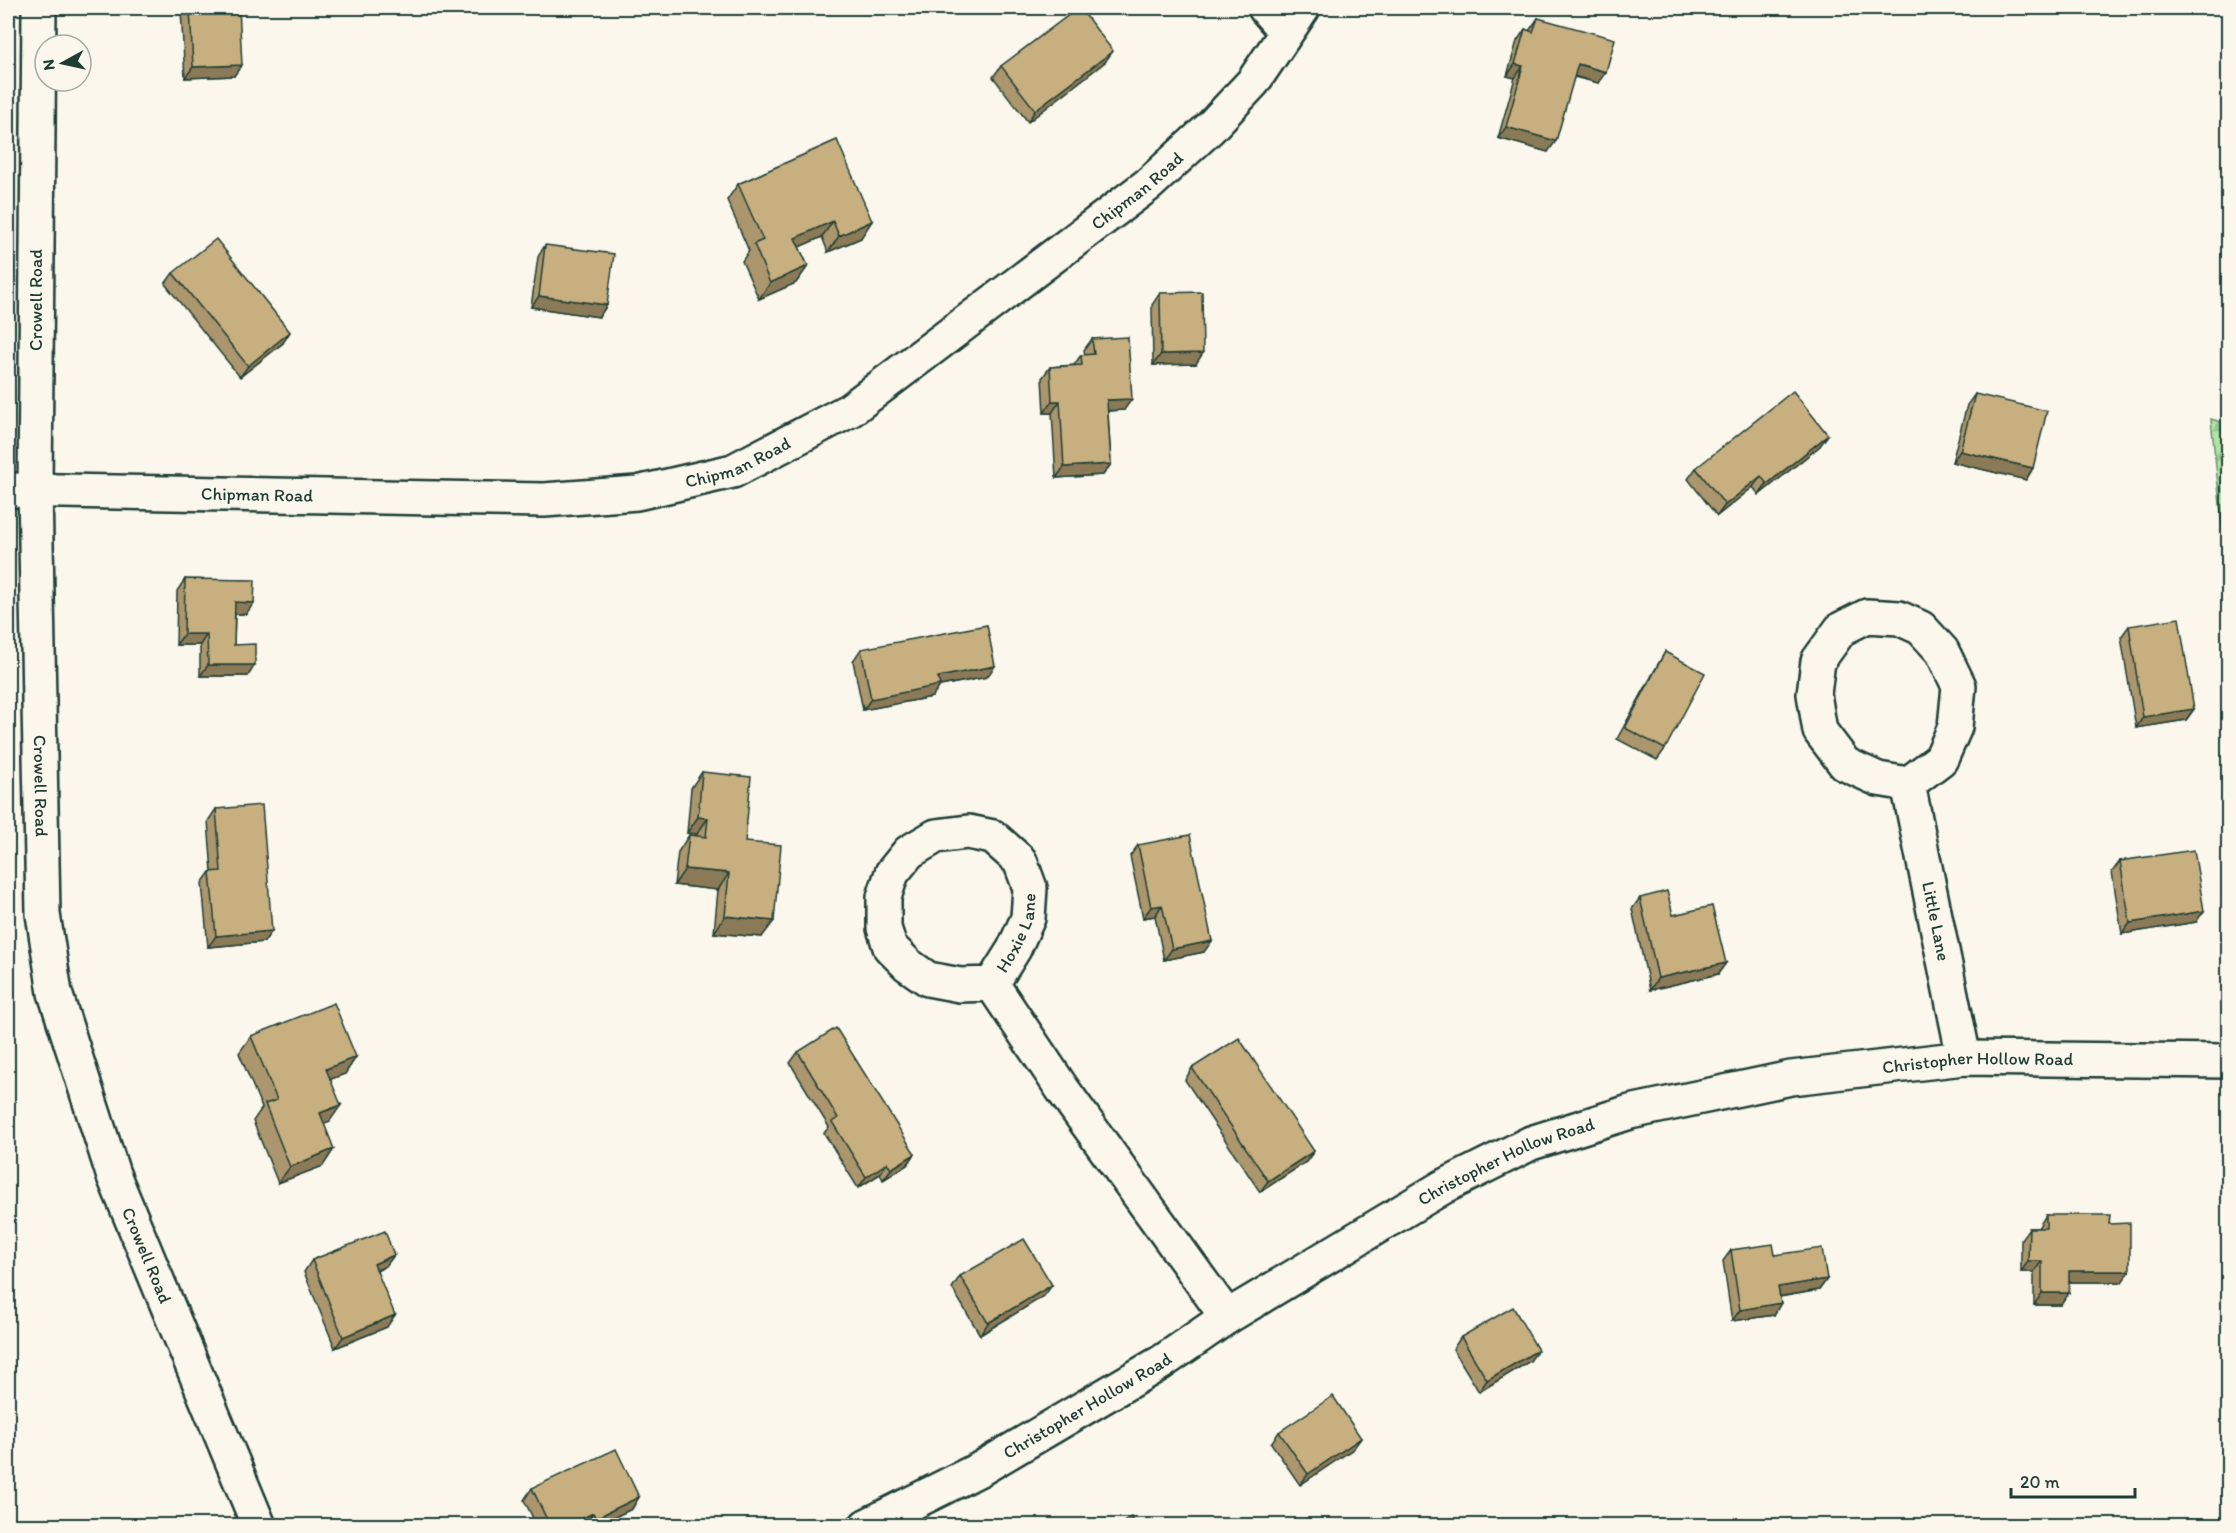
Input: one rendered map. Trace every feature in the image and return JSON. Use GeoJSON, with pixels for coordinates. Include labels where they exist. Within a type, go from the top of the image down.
{"type":"FeatureCollection","features":[{"type":"Feature","properties":{"kind":"street","name":"Crowell Road"},"geometry":{"type":"LineString","coordinates":[[39,8],[21,490],[43,914],[55,993],[113,1173],[259,1526]]}},
{"type":"Feature","properties":{"kind":"street"},"geometry":{"type":"LineString","coordinates":[[1265,8],[1295,20]]}},
{"type":"Feature","properties":{"kind":"street","name":"Chipman Road"},"geometry":{"type":"LineString","coordinates":[[21,490],[544,500],[637,493],[733,471],[850,410],[1149,184],[1210,128],[1253,82],[1295,20]]}},
{"type":"Feature","properties":{"kind":"street"},"geometry":{"type":"LineString","coordinates":[[1867,616],[1899,618],[1921,628],[1942,651],[1959,686],[1955,727],[1941,759],[1908,784],[1878,779],[1845,764],[1820,731],[1814,694],[1818,661],[1841,629],[1867,616]]}},
{"type":"Feature","properties":{"kind":"street","name":"Little Lane"},"geometry":{"type":"LineString","coordinates":[[1908,784],[1964,1058]]}},
{"type":"Feature","properties":{"kind":"street","name":"Hoxie Lane"},"geometry":{"type":"LineString","coordinates":[[968,832],[993,837],[1020,861],[1030,888],[1028,918],[1014,949],[992,984],[960,985],[928,979],[908,965],[890,947],[884,928],[884,897],[892,873],[909,852],[936,836],[968,832]]}},
{"type":"Feature","properties":{"kind":"street","name":"Hoxie Lane"},"geometry":{"type":"LineString","coordinates":[[992,984],[1063,1090],[1227,1317]]}},
{"type":"Feature","properties":{"kind":"street","name":"Christopher Hollow Road"},"geometry":{"type":"LineString","coordinates":[[866,1526],[980,1469],[1162,1362],[1227,1317],[1443,1187],[1531,1143],[1630,1112],[1791,1078],[1964,1058],[2229,1061]]}},
{"type":"Feature","properties":{"kind":"green space"},"geometry":{"type":"Polygon","coordinates":[[[2211,419],[2228,424],[2228,580],[2211,419]]]}},
{"type":"Feature","properties":{"kind":"building"},"geometry":{"type":"Polygon","coordinates":[[[190,8],[239,8],[242,65],[193,67],[190,8]]]}},
{"type":"Feature","properties":{"kind":"building"},"geometry":{"type":"Polygon","coordinates":[[[1078,8],[1113,51],[1035,110],[1001,66],[1078,8]]]}},
{"type":"Feature","properties":{"kind":"building"},"geometry":{"type":"Polygon","coordinates":[[[1538,18],[1615,39],[1606,72],[1578,64],[1556,141],[1506,127],[1523,66],[1515,64],[1525,29],[1533,32],[1538,18]]]}},
{"type":"Feature","properties":{"kind":"building"},"geometry":{"type":"Polygon","coordinates":[[[837,140],[872,221],[839,236],[833,221],[795,238],[808,266],[770,283],[754,244],[763,240],[738,184],[837,140]]]}},
{"type":"Feature","properties":{"kind":"building"},"geometry":{"type":"Polygon","coordinates":[[[216,239],[290,332],[248,366],[173,273],[216,239]]]}},
{"type":"Feature","properties":{"kind":"building"},"geometry":{"type":"Polygon","coordinates":[[[545,245],[614,254],[607,305],[539,296],[545,245]]]}},
{"type":"Feature","properties":{"kind":"building"},"geometry":{"type":"Polygon","coordinates":[[[1202,292],[1203,353],[1161,354],[1160,293],[1202,292]]]}},
{"type":"Feature","properties":{"kind":"building"},"geometry":{"type":"Polygon","coordinates":[[[1128,337],[1132,399],[1107,400],[1111,464],[1064,467],[1060,401],[1052,401],[1050,367],[1082,365],[1081,355],[1094,354],[1092,339],[1128,337]]]}},
{"type":"Feature","properties":{"kind":"building"},"geometry":{"type":"Polygon","coordinates":[[[1793,391],[1828,435],[1767,484],[1761,476],[1725,505],[1696,468],[1793,391]]]}},
{"type":"Feature","properties":{"kind":"building"},"geometry":{"type":"Polygon","coordinates":[[[1975,394],[2047,411],[2033,468],[1960,451],[1975,394]]]}},
{"type":"Feature","properties":{"kind":"building"},"geometry":{"type":"Polygon","coordinates":[[[185,579],[255,580],[254,603],[235,602],[234,645],[255,644],[255,665],[208,665],[207,634],[184,634],[185,579]]]}},
{"type":"Feature","properties":{"kind":"building"},"geometry":{"type":"Polygon","coordinates":[[[2179,618],[2194,709],[2143,717],[2129,626],[2179,618]]]}},
{"type":"Feature","properties":{"kind":"building"},"geometry":{"type":"Polygon","coordinates":[[[987,625],[995,666],[938,677],[940,685],[871,699],[861,649],[987,625]]]}},
{"type":"Feature","properties":{"kind":"building"},"geometry":{"type":"Polygon","coordinates":[[[1665,652],[1705,673],[1665,749],[1625,728],[1665,652]]]}},
{"type":"Feature","properties":{"kind":"building"},"geometry":{"type":"Polygon","coordinates":[[[702,772],[751,777],[745,842],[781,845],[774,921],[725,916],[729,873],[685,869],[689,835],[706,837],[708,818],[698,817],[702,772]]]}},
{"type":"Feature","properties":{"kind":"building"},"geometry":{"type":"Polygon","coordinates":[[[262,805],[272,931],[216,936],[210,872],[221,871],[216,809],[262,805]]]}},
{"type":"Feature","properties":{"kind":"building"},"geometry":{"type":"Polygon","coordinates":[[[1190,835],[1212,941],[1172,949],[1162,905],[1151,907],[1138,845],[1190,835]]]}},
{"type":"Feature","properties":{"kind":"building"},"geometry":{"type":"Polygon","coordinates":[[[2194,850],[2204,911],[2130,923],[2120,861],[2194,850]]]}},
{"type":"Feature","properties":{"kind":"building"},"geometry":{"type":"Polygon","coordinates":[[[1667,891],[1673,915],[1712,906],[1726,963],[1658,978],[1640,898],[1667,891]]]}},
{"type":"Feature","properties":{"kind":"building"},"geometry":{"type":"Polygon","coordinates":[[[334,1003],[356,1057],[326,1069],[341,1105],[320,1113],[334,1149],[290,1167],[265,1104],[277,1100],[251,1036],[334,1003]]]}},
{"type":"Feature","properties":{"kind":"building"},"geometry":{"type":"Polygon","coordinates":[[[836,1028],[915,1154],[891,1169],[887,1163],[866,1177],[832,1122],[838,1118],[798,1052],[836,1028]]]}},
{"type":"Feature","properties":{"kind":"building"},"geometry":{"type":"Polygon","coordinates":[[[1239,1038],[1314,1151],[1268,1181],[1192,1068],[1239,1038]]]}},
{"type":"Feature","properties":{"kind":"building"},"geometry":{"type":"Polygon","coordinates":[[[2046,1215],[2110,1215],[2109,1224],[2130,1223],[2130,1271],[2069,1271],[2069,1293],[2042,1293],[2042,1261],[2028,1261],[2029,1228],[2046,1228],[2046,1215]]]}},
{"type":"Feature","properties":{"kind":"building"},"geometry":{"type":"Polygon","coordinates":[[[385,1231],[394,1255],[374,1264],[395,1315],[343,1337],[312,1260],[385,1231]]]}},
{"type":"Feature","properties":{"kind":"building"},"geometry":{"type":"Polygon","coordinates":[[[1024,1239],[1052,1285],[988,1323],[960,1276],[1024,1239]]]}},
{"type":"Feature","properties":{"kind":"building"},"geometry":{"type":"Polygon","coordinates":[[[1773,1244],[1775,1255],[1822,1248],[1827,1279],[1778,1287],[1781,1303],[1740,1310],[1731,1250],[1773,1244]]]}},
{"type":"Feature","properties":{"kind":"building"},"geometry":{"type":"Polygon","coordinates":[[[1513,1307],[1538,1350],[1487,1380],[1461,1337],[1513,1307]]]}},
{"type":"Feature","properties":{"kind":"building"},"geometry":{"type":"Polygon","coordinates":[[[1333,1396],[1361,1438],[1308,1474],[1279,1432],[1333,1396]]]}},
{"type":"Feature","properties":{"kind":"building"},"geometry":{"type":"Polygon","coordinates":[[[616,1449],[639,1497],[596,1518],[593,1513],[566,1526],[550,1526],[532,1488],[616,1449]]]}},
{"type":"Feature","properties":{"kind":"building"},"geometry":{"type":"Polygon","coordinates":[[[1131,1517],[1137,1526],[1118,1526],[1131,1517]]]}}]}
